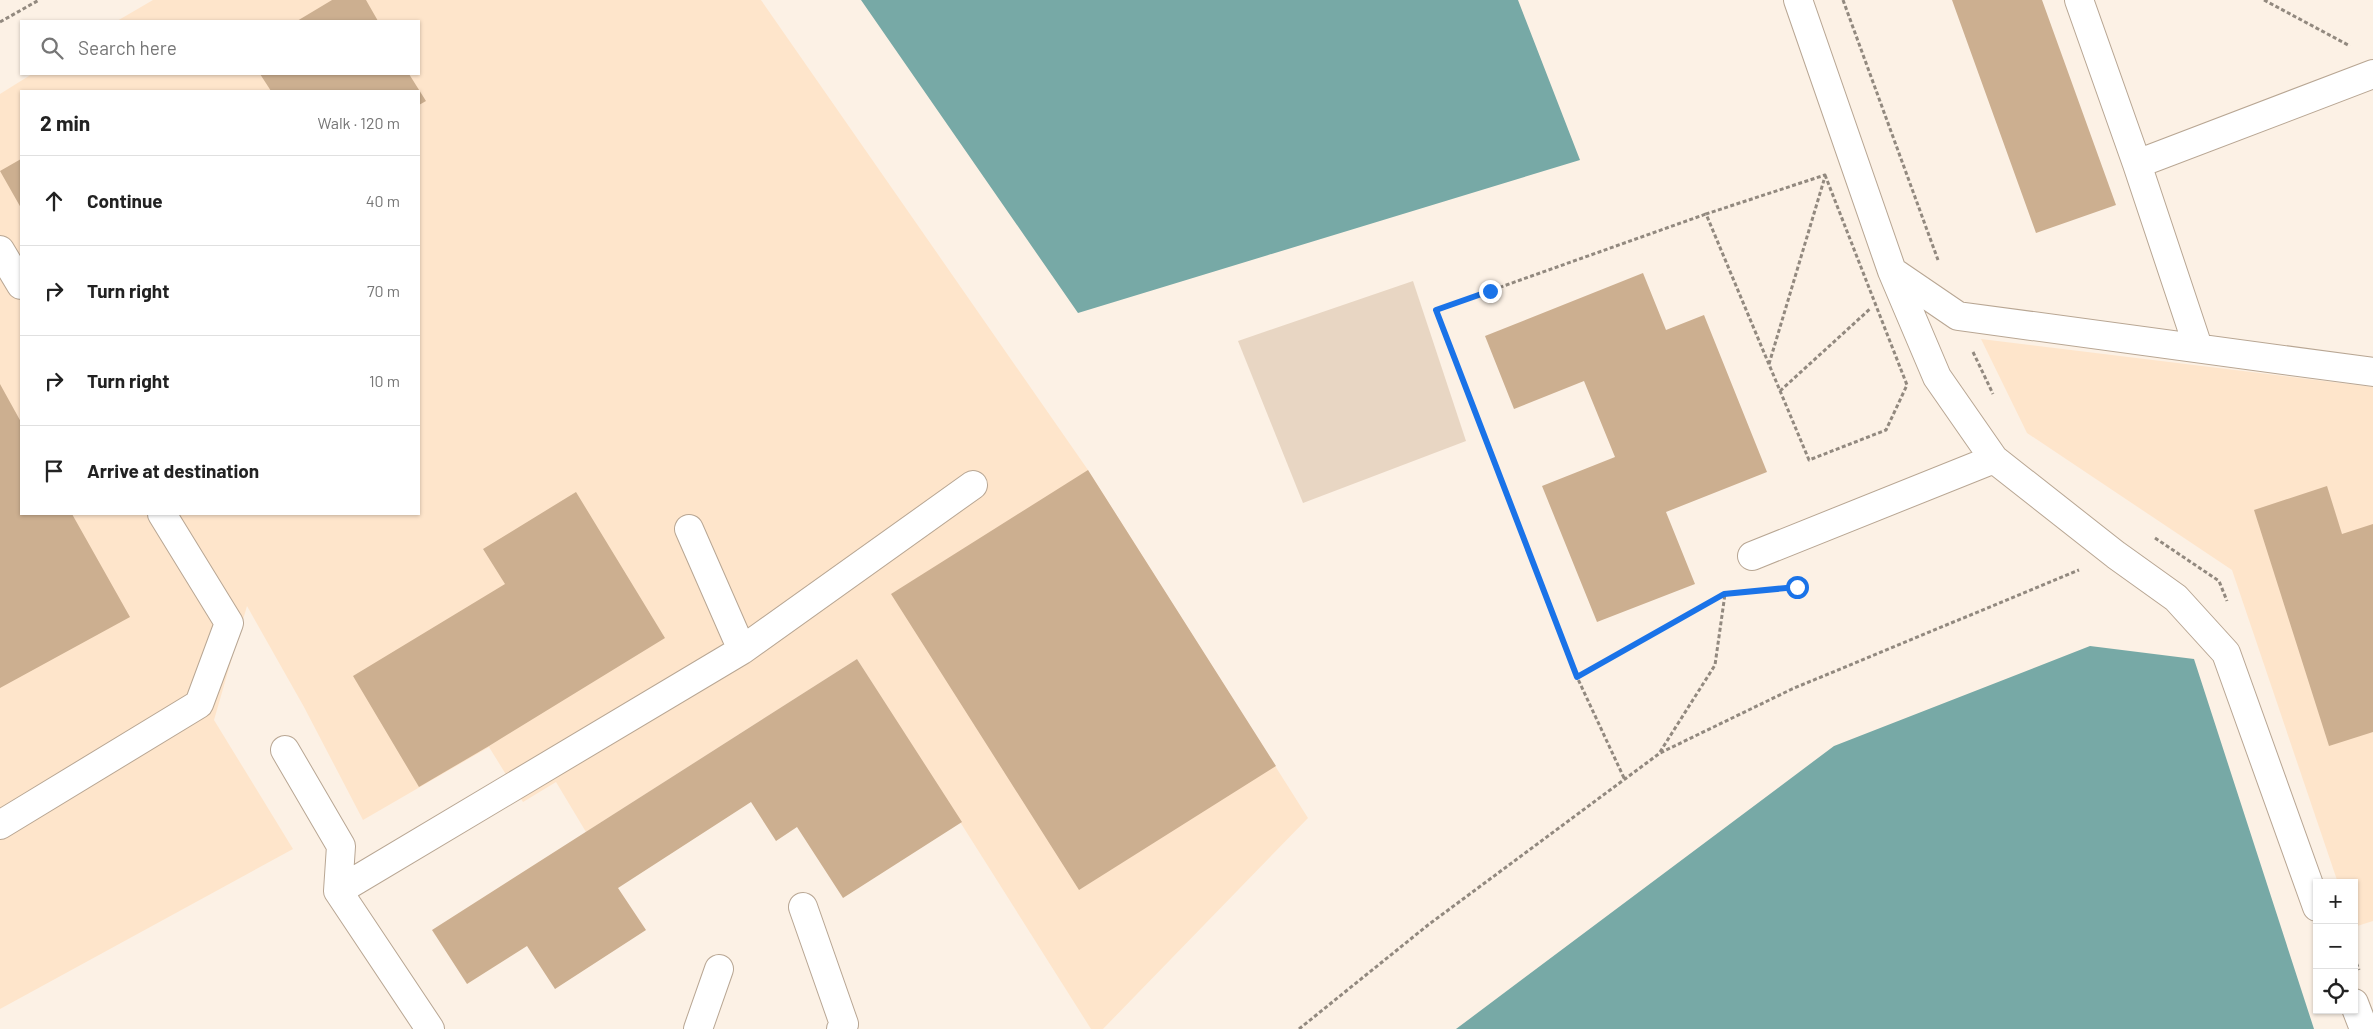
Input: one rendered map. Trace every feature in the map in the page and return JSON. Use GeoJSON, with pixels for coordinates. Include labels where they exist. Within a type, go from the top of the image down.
{"type":"FeatureCollection","features":[{"type":"Feature","properties":{"kind":"street"},"geometry":{"type":"LineString","coordinates":[[1798,0],[1892,271],[1937,377],[1994,460],[2116,555],[2176,598],[2226,653],[2313,896]]}},
{"type":"Feature","properties":{"kind":"street"},"geometry":{"type":"LineString","coordinates":[[2079,0],[2137,164],[2198,348]]}},
{"type":"Feature","properties":{"kind":"street"},"geometry":{"type":"LineString","coordinates":[[2137,164],[2373,74]]}},
{"type":"Feature","properties":{"kind":"street"},"geometry":{"type":"LineString","coordinates":[[0,250],[20,283]]}},
{"type":"Feature","properties":{"kind":"street"},"geometry":{"type":"LineString","coordinates":[[1892,271],[1958,316],[2373,372]]}},
{"type":"Feature","properties":{"kind":"street"},"geometry":{"type":"LineString","coordinates":[[1752,556],[1994,460]]}},
{"type":"Feature","properties":{"kind":"street"},"geometry":{"type":"LineString","coordinates":[[338,891],[742,650],[973,485]]}},
{"type":"Feature","properties":{"kind":"street"},"geometry":{"type":"LineString","coordinates":[[0,825],[199,704],[229,623],[163,515]]}},
{"type":"Feature","properties":{"kind":"street"},"geometry":{"type":"LineString","coordinates":[[689,530],[742,650]]}},
{"type":"Feature","properties":{"kind":"street"},"geometry":{"type":"LineString","coordinates":[[285,750],[341,846],[338,891],[430,1029]]}},
{"type":"Feature","properties":{"kind":"street"},"geometry":{"type":"LineString","coordinates":[[803,907],[844,1024],[841,1029]]}},
{"type":"Feature","properties":{"kind":"street"},"geometry":{"type":"LineString","coordinates":[[698,1029],[719,969]]}},
{"type":"Feature","properties":{"kind":"street"},"geometry":{"type":"LineString","coordinates":[[2358,1013],[2364,1029]]}},
{"type":"Feature","properties":{"kind":"path"},"geometry":{"type":"LineString","coordinates":[[0,22],[39,0]]}},
{"type":"Feature","properties":{"kind":"path"},"geometry":{"type":"LineString","coordinates":[[1843,0],[1958,316],[1996,402]]}},
{"type":"Feature","properties":{"kind":"path"},"geometry":{"type":"LineString","coordinates":[[2264,0],[2356,50]]}},
{"type":"Feature","properties":{"kind":"path"},"geometry":{"type":"LineString","coordinates":[[1706,214],[1809,460],[1886,430],[1907,385],[1826,175]]}},
{"type":"Feature","properties":{"kind":"path"},"geometry":{"type":"LineString","coordinates":[[1624,778],[1577,677],[1436,310],[1706,214],[1826,175]]}},
{"type":"Feature","properties":{"kind":"path"},"geometry":{"type":"LineString","coordinates":[[1769,364],[1826,175]]}},
{"type":"Feature","properties":{"kind":"path"},"geometry":{"type":"LineString","coordinates":[[1780,391],[1875,304]]}},
{"type":"Feature","properties":{"kind":"path"},"geometry":{"type":"LineString","coordinates":[[2154,538],[2220,581],[2229,608]]}},
{"type":"Feature","properties":{"kind":"path"},"geometry":{"type":"LineString","coordinates":[[1299,1029],[1428,925],[1660,753],[1792,689],[2116,555]]}},
{"type":"Feature","properties":{"kind":"path"},"geometry":{"type":"LineString","coordinates":[[1577,677],[1724,594],[1797,587]]}},
{"type":"Feature","properties":{"kind":"path"},"geometry":{"type":"LineString","coordinates":[[1660,753],[1715,665],[1724,594]]}},
{"type":"Feature","properties":{"kind":"shaded area"},"geometry":{"type":"Polygon","coordinates":[[[153,0],[761,0],[1088,470],[1308,818],[1103,1029],[1091,1029],[857,659],[586,832],[556,782],[523,802],[489,747],[363,820],[304,707],[247,606],[214,720],[293,849],[0,1009],[0,94],[30,75],[420,75],[420,20],[119,20],[153,0]]]}},
{"type":"Feature","properties":{"kind":"shaded area"},"geometry":{"type":"Polygon","coordinates":[[[1413,281],[1466,441],[1303,503],[1238,341],[1413,281]]]}},
{"type":"Feature","properties":{"kind":"shaded area"},"geometry":{"type":"Polygon","coordinates":[[[1981,339],[2373,387],[2373,921],[2358,926],[2358,879],[2337,879],[2232,570],[2027,433],[1981,339]]]}},
{"type":"Feature","properties":{"kind":"water"},"geometry":{"type":"Polygon","coordinates":[[[861,0],[1518,0],[1580,160],[1078,313],[861,0]]]}},
{"type":"Feature","properties":{"kind":"water"},"geometry":{"type":"Polygon","coordinates":[[[2090,646],[2194,659],[2314,1029],[1456,1029],[1834,746],[2090,646]]]}},
{"type":"Feature","properties":{"kind":"building"},"geometry":{"type":"Polygon","coordinates":[[[332,0],[366,0],[377,20],[299,20],[332,0]]]}},
{"type":"Feature","properties":{"kind":"building"},"geometry":{"type":"Polygon","coordinates":[[[1952,0],[2042,0],[2116,205],[2036,233],[1952,0]]]}},
{"type":"Feature","properties":{"kind":"building"},"geometry":{"type":"Polygon","coordinates":[[[261,75],[410,75],[419,90],[270,90],[261,75]]]}},
{"type":"Feature","properties":{"kind":"building"},"geometry":{"type":"Polygon","coordinates":[[[420,91],[426,101],[420,104],[420,91]]]}},
{"type":"Feature","properties":{"kind":"building"},"geometry":{"type":"Polygon","coordinates":[[[20,160],[20,206],[0,171],[20,160]]]}},
{"type":"Feature","properties":{"kind":"building"},"geometry":{"type":"Polygon","coordinates":[[[1643,273],[1666,330],[1704,315],[1767,472],[1666,512],[1695,584],[1597,622],[1542,486],[1615,457],[1584,381],[1514,409],[1485,336],[1643,273]]]}},
{"type":"Feature","properties":{"kind":"building"},"geometry":{"type":"Polygon","coordinates":[[[0,384],[20,420],[20,515],[73,515],[130,617],[0,688],[0,384]]]}},
{"type":"Feature","properties":{"kind":"building"},"geometry":{"type":"Polygon","coordinates":[[[1088,470],[1276,766],[1079,890],[891,594],[1088,470]]]}},
{"type":"Feature","properties":{"kind":"building"},"geometry":{"type":"Polygon","coordinates":[[[2327,486],[2342,534],[2373,524],[2373,732],[2329,746],[2254,510],[2327,486]]]}},
{"type":"Feature","properties":{"kind":"building"},"geometry":{"type":"Polygon","coordinates":[[[576,492],[665,638],[419,787],[353,676],[505,584],[483,549],[576,492]]]}},
{"type":"Feature","properties":{"kind":"building"},"geometry":{"type":"Polygon","coordinates":[[[857,659],[962,822],[843,898],[797,827],[776,841],[751,802],[618,888],[646,930],[555,989],[527,946],[467,984],[432,930],[857,659]]]}},
{"type":"Feature","properties":{"kind":"route"},"geometry":{"type":"LineString","coordinates":[[1490,291],[1436,310],[1577,677],[1724,594],[1797,587]]}}]}
